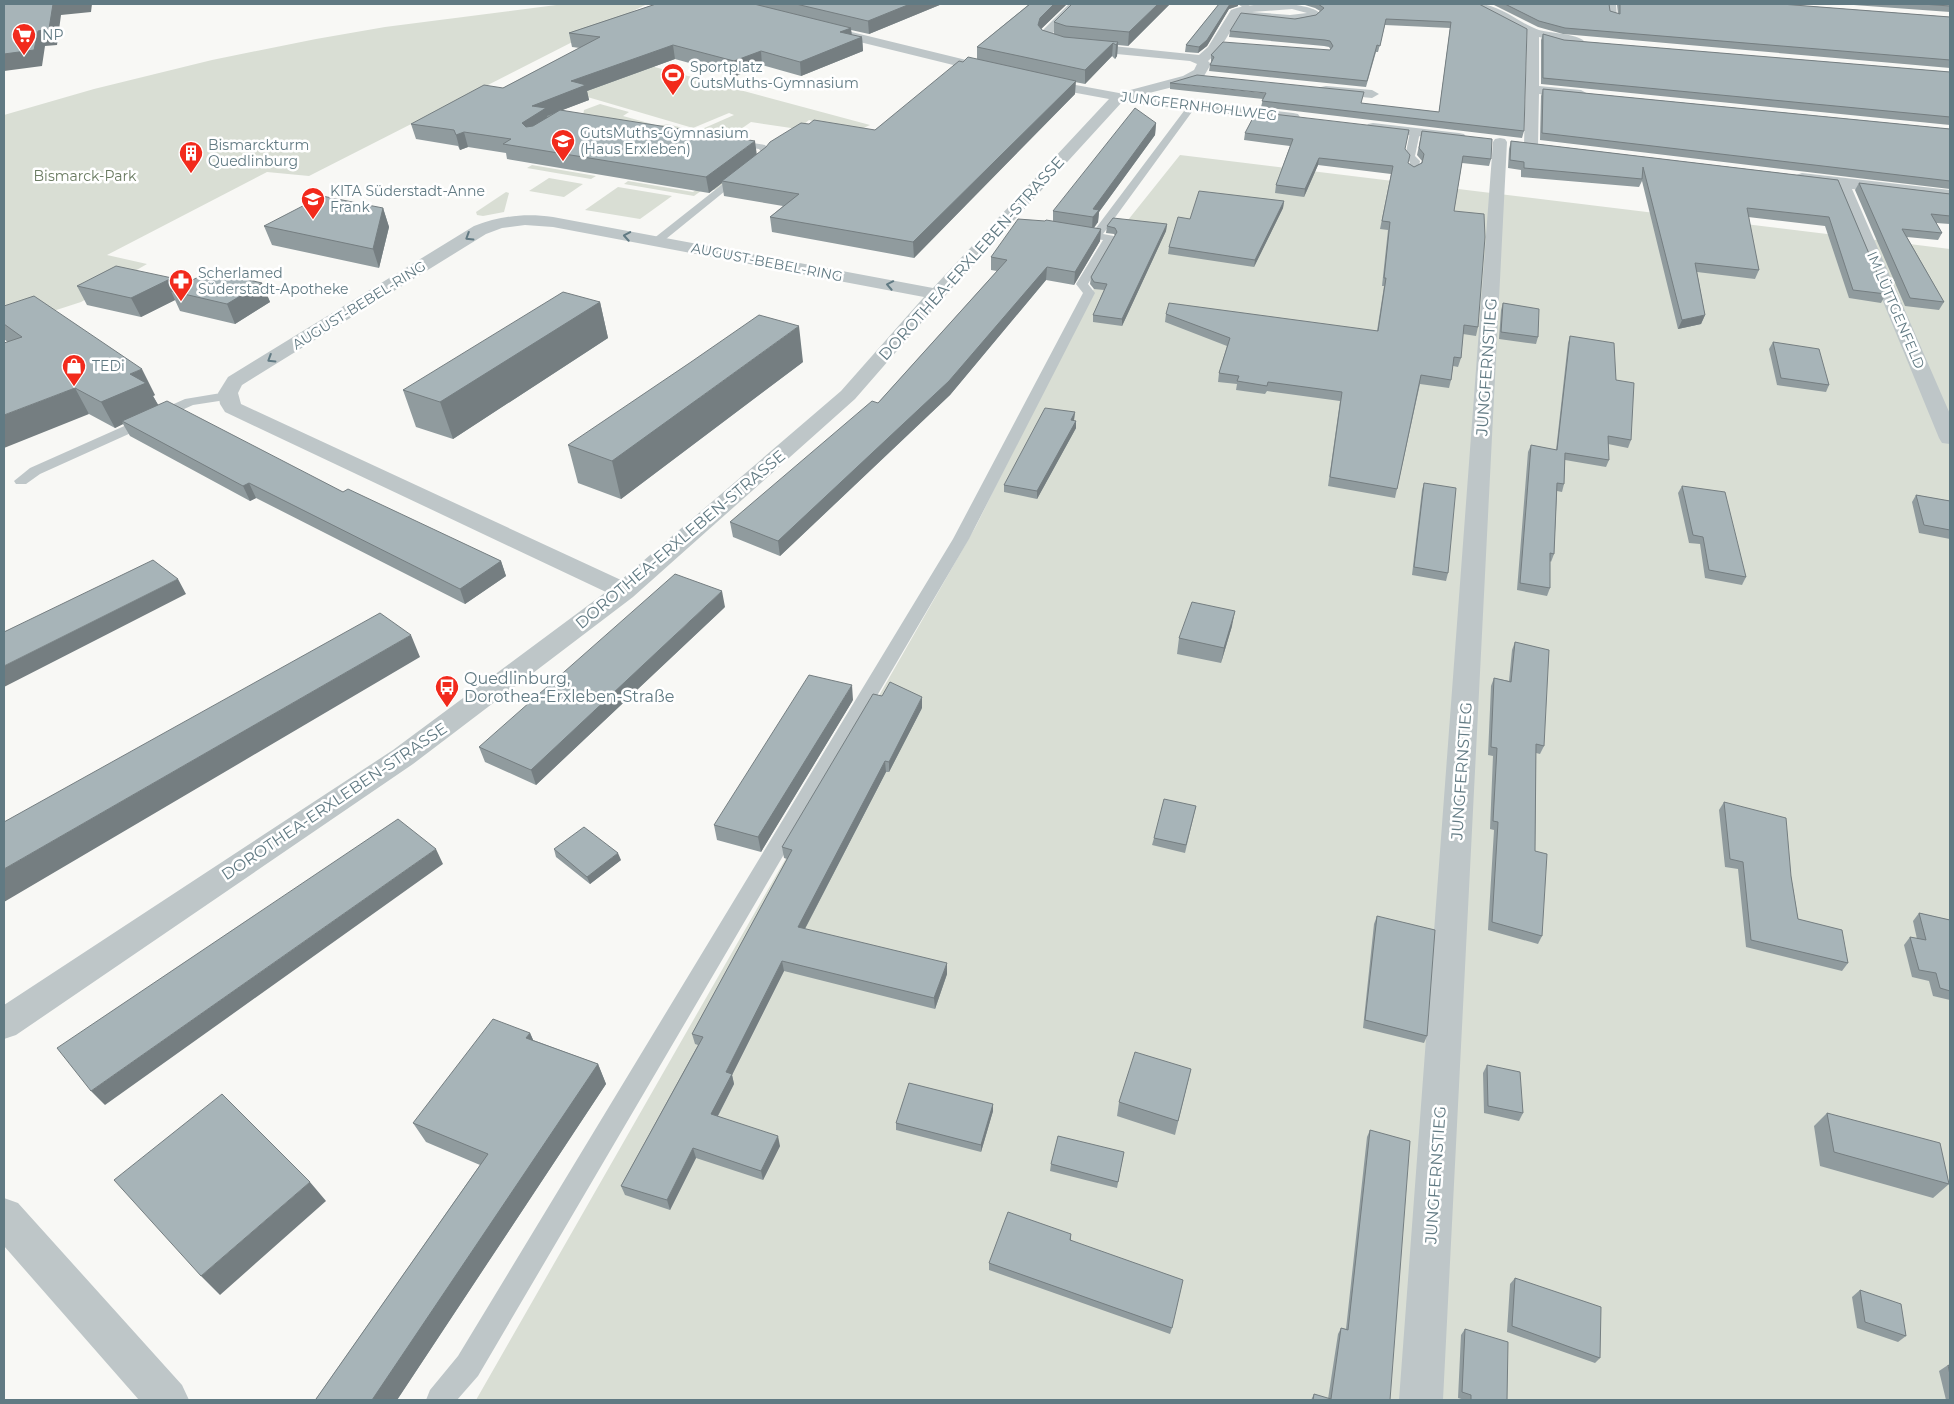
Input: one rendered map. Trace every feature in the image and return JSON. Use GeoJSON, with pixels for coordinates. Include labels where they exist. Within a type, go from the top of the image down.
{"type":"FeatureCollection","features":[{"type":"Feature","properties":{"kind":"street"},"geometry":{"type":"LineString","coordinates":[[1075,4],[1047,32],[1045,37],[1047,40],[1064,45],[1191,57],[1201,60],[1210,55],[1224,42],[1242,9]]}},
{"type":"Feature","properties":{"kind":"street"},"geometry":{"type":"LineString","coordinates":[[1479,4],[1533,32],[1556,38],[1588,42]]}},
{"type":"Feature","properties":{"kind":"street"},"geometry":{"type":"LineString","coordinates":[[812,26],[1002,73]]}},
{"type":"Feature","properties":{"kind":"street"},"geometry":{"type":"LineString","coordinates":[[1533,32],[1531,145],[1550,148]]}},
{"type":"Feature","properties":{"kind":"street"},"geometry":{"type":"LineString","coordinates":[[1195,76],[1204,64],[1201,60]]}},
{"type":"Feature","properties":{"kind":"street"},"geometry":{"type":"LineString","coordinates":[[1120,98],[1195,76],[1215,78]]}},
{"type":"Feature","properties":{"kind":"street","name":"JUNGFERNHOHLWEG"},"geometry":{"type":"LineString","coordinates":[[1021,78],[1120,98],[1309,119]]}},
{"type":"Feature","properties":{"kind":"street"},"geometry":{"type":"LineString","coordinates":[[1314,88],[1372,94]]}},
{"type":"Feature","properties":{"kind":"street"},"geometry":{"type":"LineString","coordinates":[[1532,89],[1592,95]]}},
{"type":"Feature","properties":{"kind":"street","name":"DOROTHEA-ERXLEBEN-STRASSE"},"geometry":{"type":"LineString","coordinates":[[4,1024],[403,757],[624,591],[848,395],[937,294],[1015,222],[1120,98]]}},
{"type":"Feature","properties":{"kind":"street"},"geometry":{"type":"LineString","coordinates":[[1357,125],[1471,138]]}},
{"type":"Feature","properties":{"kind":"street","name":"JUNGFERNSTIEG"},"geometry":{"type":"LineString","coordinates":[[1421,1400],[1495,141],[1531,145]]}},
{"type":"Feature","properties":{"kind":"street"},"geometry":{"type":"LineString","coordinates":[[1784,176],[1950,195]]}},
{"type":"Feature","properties":{"kind":"street","name":"IM LÜTTGENFELD"},"geometry":{"type":"LineString","coordinates":[[1842,183],[1950,438]]}},
{"type":"Feature","properties":{"kind":"street","name":"AUGUST-BEBEL-RING"},"geometry":{"type":"LineString","coordinates":[[226,396],[227,389],[235,381],[472,235],[496,223],[531,219],[937,294]]}},
{"type":"Feature","properties":{"kind":"street"},"geometry":{"type":"LineString","coordinates":[[226,396],[232,408],[624,591]]}},
{"type":"Feature","properties":{"kind":"street"},"geometry":{"type":"LineString","coordinates":[[4,1217],[166,1400]]}},
{"type":"Feature","properties":{"kind":"lane"},"geometry":{"type":"LineString","coordinates":[[1612,4],[1614,17]]}},
{"type":"Feature","properties":{"kind":"lane"},"geometry":{"type":"LineString","coordinates":[[1096,236],[1193,105]]}},
{"type":"Feature","properties":{"kind":"lane"},"geometry":{"type":"LineString","coordinates":[[1414,170],[1415,161],[1406,158],[1415,132]]}},
{"type":"Feature","properties":{"kind":"lane"},"geometry":{"type":"LineString","coordinates":[[657,241],[767,153],[767,150],[762,147],[727,142]]}},
{"type":"Feature","properties":{"kind":"lane"},"geometry":{"type":"LineString","coordinates":[[440,1400],[468,1366],[961,539],[1089,293],[1082,284],[1110,238],[1060,230]]}},
{"type":"Feature","properties":{"kind":"lane"},"geometry":{"type":"LineString","coordinates":[[21,482],[35,472],[190,402],[226,396]]}},
{"type":"Feature","properties":{"kind":"green space","name":"Bismarck-Park"},"geometry":{"type":"Polygon","coordinates":[[[564,4],[647,4],[309,176],[267,172],[107,255],[147,264],[81,302],[4,327],[4,115],[94,89],[212,60],[316,39],[385,27],[564,4]]]}},
{"type":"Feature","properties":{"kind":"green space","name":"Sportplatz GutsMuths-Gymnasium"},"geometry":{"type":"Polygon","coordinates":[[[625,59],[870,125],[853,133],[809,120],[798,129],[751,122],[728,138],[693,133],[734,115],[729,113],[693,128],[567,91],[625,59]]]}},
{"type":"Feature","properties":{"kind":"green space"},"geometry":{"type":"Polygon","coordinates":[[[600,104],[629,112],[623,116],[659,126],[668,124],[686,129],[682,131],[583,116],[584,110],[600,104]]]}},
{"type":"Feature","properties":{"kind":"green space"},"geometry":{"type":"Polygon","coordinates":[[[1180,155],[1950,249],[1950,1400],[476,1400],[976,526],[1128,220],[1180,155]]]}},
{"type":"Feature","properties":{"kind":"green space"},"geometry":{"type":"Polygon","coordinates":[[[532,165],[596,176],[591,179],[527,168],[532,165]]]}},
{"type":"Feature","properties":{"kind":"green space"},"geometry":{"type":"Polygon","coordinates":[[[549,178],[583,184],[564,197],[529,191],[549,178]]]}},
{"type":"Feature","properties":{"kind":"green space"},"geometry":{"type":"Polygon","coordinates":[[[729,180],[715,190],[705,188],[694,196],[624,184],[628,181],[693,192],[709,181],[729,180]]]}},
{"type":"Feature","properties":{"kind":"green space"},"geometry":{"type":"Polygon","coordinates":[[[618,187],[672,196],[640,219],[585,210],[618,187]]]}},
{"type":"Feature","properties":{"kind":"green space"},"geometry":{"type":"Polygon","coordinates":[[[506,192],[509,193],[504,212],[483,216],[477,215],[476,212],[506,192]]]}},
{"type":"Feature","properties":{"kind":"building"},"geometry":{"type":"Polygon","coordinates":[[[4,4],[53,4],[49,29],[38,31],[34,50],[4,54],[4,4]]]}},
{"type":"Feature","properties":{"kind":"building"},"geometry":{"type":"Polygon","coordinates":[[[656,4],[754,4],[851,28],[840,32],[862,37],[800,62],[761,51],[734,61],[673,45],[571,81],[586,85],[532,106],[546,108],[522,123],[526,127],[533,126],[560,110],[755,141],[706,177],[503,144],[511,139],[464,132],[456,135],[454,130],[411,124],[484,85],[503,88],[600,37],[569,33],[656,4]]]}},
{"type":"Feature","properties":{"kind":"building"},"geometry":{"type":"Polygon","coordinates":[[[796,4],[910,4],[868,21],[796,4]]]}},
{"type":"Feature","properties":{"kind":"building"},"geometry":{"type":"Polygon","coordinates":[[[1030,4],[1054,4],[1040,18],[1038,25],[1042,30],[1064,37],[1118,42],[1116,45],[1113,43],[1085,70],[977,47],[1030,4]]]}},
{"type":"Feature","properties":{"kind":"building"},"geometry":{"type":"Polygon","coordinates":[[[1072,4],[1158,4],[1129,32],[1066,26],[1054,22],[1072,4]]]}},
{"type":"Feature","properties":{"kind":"building"},"geometry":{"type":"Polygon","coordinates":[[[1219,4],[1230,4],[1207,40],[1199,47],[1186,45],[1219,4]]]}},
{"type":"Feature","properties":{"kind":"building"},"geometry":{"type":"Polygon","coordinates":[[[1318,4],[1479,4],[1527,29],[1524,131],[1262,101],[1266,93],[1170,83],[1197,75],[1364,92],[1361,103],[1439,112],[1451,22],[1386,19],[1380,46],[1377,45],[1367,81],[1210,65],[1214,57],[1211,55],[1223,42],[1330,50],[1333,46],[1330,41],[1325,40],[1230,31],[1241,13],[1295,19],[1316,15],[1324,8],[1318,4]]]}},
{"type":"Feature","properties":{"kind":"building"},"geometry":{"type":"Polygon","coordinates":[[[1505,4],[1609,4],[1610,11],[1620,14],[1620,4],[1781,4],[1950,17],[1950,60],[1565,28],[1539,21],[1505,4]]]}},
{"type":"Feature","properties":{"kind":"building"},"geometry":{"type":"Polygon","coordinates":[[[1922,4],[1950,4],[1950,6],[1922,4]]]}},
{"type":"Feature","properties":{"kind":"building"},"geometry":{"type":"Polygon","coordinates":[[[1543,34],[1564,40],[1950,72],[1950,117],[1543,78],[1543,34]]]}},
{"type":"Feature","properties":{"kind":"building"},"geometry":{"type":"Polygon","coordinates":[[[968,57],[1076,81],[913,242],[770,217],[799,194],[722,181],[770,142],[801,123],[809,124],[814,120],[875,130],[959,61],[963,62],[968,57]]]}},
{"type":"Feature","properties":{"kind":"building"},"geometry":{"type":"Polygon","coordinates":[[[1543,89],[1950,129],[1950,181],[1542,133],[1543,89]]]}},
{"type":"Feature","properties":{"kind":"building"},"geometry":{"type":"Polygon","coordinates":[[[1135,108],[1156,123],[1093,209],[1099,210],[1093,217],[1053,211],[1135,108]]]}},
{"type":"Feature","properties":{"kind":"building"},"geometry":{"type":"Polygon","coordinates":[[[1256,112],[1409,130],[1405,149],[1410,155],[1408,163],[1414,167],[1422,163],[1424,154],[1419,148],[1422,131],[1492,139],[1491,159],[1463,156],[1454,211],[1484,214],[1485,237],[1478,327],[1464,325],[1461,358],[1454,357],[1451,380],[1421,375],[1397,489],[1330,477],[1342,392],[1268,382],[1267,386],[1237,381],[1239,376],[1219,373],[1230,338],[1166,314],[1169,303],[1378,331],[1386,278],[1384,278],[1390,222],[1382,221],[1393,166],[1319,158],[1305,189],[1276,185],[1293,139],[1245,133],[1256,112]]]}},
{"type":"Feature","properties":{"kind":"building"},"geometry":{"type":"Polygon","coordinates":[[[1511,141],[1838,180],[1886,294],[1853,290],[1829,217],[1747,208],[1759,270],[1695,263],[1705,315],[1682,320],[1643,167],[1642,179],[1524,168],[1524,162],[1510,160],[1511,141]]]}},
{"type":"Feature","properties":{"kind":"building"},"geometry":{"type":"Polygon","coordinates":[[[1859,183],[1950,194],[1950,216],[1931,214],[1942,233],[1902,229],[1944,302],[1910,298],[1859,183]]]}},
{"type":"Feature","properties":{"kind":"building"},"geometry":{"type":"Polygon","coordinates":[[[1199,191],[1284,201],[1255,260],[1169,247],[1178,217],[1190,219],[1199,191]]]}},
{"type":"Feature","properties":{"kind":"building"},"geometry":{"type":"Polygon","coordinates":[[[322,196],[383,208],[373,249],[264,226],[322,196]]]}},
{"type":"Feature","properties":{"kind":"building"},"geometry":{"type":"Polygon","coordinates":[[[1113,218],[1167,224],[1122,319],[1093,315],[1107,284],[1094,282],[1091,277],[1117,232],[1115,228],[1107,226],[1113,218]]]}},
{"type":"Feature","properties":{"kind":"building"},"geometry":{"type":"Polygon","coordinates":[[[1018,219],[1046,220],[1101,229],[1075,272],[1047,267],[949,381],[778,541],[730,522],[872,401],[878,403],[1007,260],[991,257],[1018,219]]]}},
{"type":"Feature","properties":{"kind":"building"},"geometry":{"type":"Polygon","coordinates":[[[116,266],[172,278],[131,298],[77,286],[116,266]]]}},
{"type":"Feature","properties":{"kind":"building"},"geometry":{"type":"Polygon","coordinates":[[[210,271],[262,283],[227,304],[171,291],[210,271]]]}},
{"type":"Feature","properties":{"kind":"building"},"geometry":{"type":"Polygon","coordinates":[[[563,292],[600,302],[440,402],[403,390],[563,292]]]}},
{"type":"Feature","properties":{"kind":"building"},"geometry":{"type":"Polygon","coordinates":[[[34,296],[142,369],[130,374],[146,383],[101,402],[75,388],[4,415],[4,343],[22,337],[4,324],[4,306],[34,296]]]}},
{"type":"Feature","properties":{"kind":"building"},"geometry":{"type":"Polygon","coordinates":[[[1503,303],[1539,309],[1538,337],[1501,332],[1503,303]]]}},
{"type":"Feature","properties":{"kind":"building"},"geometry":{"type":"Polygon","coordinates":[[[759,315],[799,326],[612,461],[568,445],[691,362],[759,315]]]}},
{"type":"Feature","properties":{"kind":"building"},"geometry":{"type":"Polygon","coordinates":[[[1570,336],[1614,343],[1616,380],[1634,383],[1631,440],[1608,436],[1609,460],[1565,453],[1564,484],[1557,483],[1554,554],[1550,553],[1550,588],[1520,583],[1531,445],[1557,450],[1570,336]]]}},
{"type":"Feature","properties":{"kind":"building"},"geometry":{"type":"Polygon","coordinates":[[[1773,342],[1819,349],[1829,385],[1781,378],[1773,342]]]}},
{"type":"Feature","properties":{"kind":"building"},"geometry":{"type":"Polygon","coordinates":[[[167,401],[343,492],[348,489],[501,561],[460,589],[249,483],[243,486],[122,421],[167,401]]]}},
{"type":"Feature","properties":{"kind":"building"},"geometry":{"type":"Polygon","coordinates":[[[1045,408],[1075,412],[1071,420],[1076,421],[1037,491],[1004,485],[1045,408]]]}},
{"type":"Feature","properties":{"kind":"building"},"geometry":{"type":"Polygon","coordinates":[[[1424,483],[1456,488],[1448,573],[1414,567],[1424,483]]]}},
{"type":"Feature","properties":{"kind":"building"},"geometry":{"type":"Polygon","coordinates":[[[1682,486],[1725,492],[1746,577],[1709,570],[1703,537],[1693,535],[1682,486]]]}},
{"type":"Feature","properties":{"kind":"building"},"geometry":{"type":"Polygon","coordinates":[[[1916,495],[1950,501],[1950,530],[1924,525],[1916,495]]]}},
{"type":"Feature","properties":{"kind":"building"},"geometry":{"type":"Polygon","coordinates":[[[153,560],[178,579],[4,666],[4,632],[153,560]]]}},
{"type":"Feature","properties":{"kind":"building"},"geometry":{"type":"Polygon","coordinates":[[[675,574],[722,591],[531,770],[479,747],[675,574]]]}},
{"type":"Feature","properties":{"kind":"building"},"geometry":{"type":"Polygon","coordinates":[[[1192,602],[1235,611],[1224,648],[1179,638],[1192,602]]]}},
{"type":"Feature","properties":{"kind":"building"},"geometry":{"type":"Polygon","coordinates":[[[380,613],[411,635],[4,869],[4,822],[380,613]]]}},
{"type":"Feature","properties":{"kind":"building"},"geometry":{"type":"Polygon","coordinates":[[[1515,642],[1549,650],[1544,746],[1536,744],[1535,851],[1547,854],[1542,936],[1492,922],[1498,822],[1493,821],[1497,748],[1491,747],[1494,678],[1511,682],[1515,642]]]}},
{"type":"Feature","properties":{"kind":"building"},"geometry":{"type":"Polygon","coordinates":[[[809,675],[852,685],[758,837],[714,825],[809,675]]]}},
{"type":"Feature","properties":{"kind":"building"},"geometry":{"type":"Polygon","coordinates":[[[890,682],[922,697],[889,762],[885,761],[798,927],[947,963],[934,998],[782,961],[726,1072],[732,1074],[711,1114],[778,1136],[761,1171],[693,1148],[667,1200],[621,1186],[703,1037],[692,1034],[792,850],[782,847],[873,694],[882,696],[890,682]]]}},
{"type":"Feature","properties":{"kind":"building"},"geometry":{"type":"Polygon","coordinates":[[[1164,799],[1196,806],[1186,845],[1154,838],[1164,799]]]}},
{"type":"Feature","properties":{"kind":"building"},"geometry":{"type":"Polygon","coordinates":[[[1724,802],[1786,818],[1791,876],[1798,919],[1842,930],[1848,963],[1751,940],[1743,862],[1730,859],[1724,802]]]}},
{"type":"Feature","properties":{"kind":"building"},"geometry":{"type":"Polygon","coordinates":[[[398,819],[436,849],[91,1091],[57,1048],[398,819]]]}},
{"type":"Feature","properties":{"kind":"building"},"geometry":{"type":"Polygon","coordinates":[[[584,827],[618,853],[587,877],[554,849],[584,827]]]}},
{"type":"Feature","properties":{"kind":"building"},"geometry":{"type":"Polygon","coordinates":[[[1919,913],[1950,920],[1950,991],[1940,988],[1936,973],[1919,970],[1910,937],[1926,940],[1919,913]]]}},
{"type":"Feature","properties":{"kind":"building"},"geometry":{"type":"Polygon","coordinates":[[[1377,916],[1435,930],[1427,1036],[1365,1020],[1377,916]]]}},
{"type":"Feature","properties":{"kind":"building"},"geometry":{"type":"Polygon","coordinates":[[[493,1019],[530,1033],[526,1038],[598,1064],[372,1400],[318,1400],[316,1399],[488,1154],[413,1123],[493,1019]]]}},
{"type":"Feature","properties":{"kind":"building"},"geometry":{"type":"Polygon","coordinates":[[[1135,1052],[1191,1069],[1178,1121],[1119,1102],[1135,1052]]]}},
{"type":"Feature","properties":{"kind":"building"},"geometry":{"type":"Polygon","coordinates":[[[1487,1065],[1520,1072],[1523,1113],[1488,1106],[1487,1065]]]}},
{"type":"Feature","properties":{"kind":"building"},"geometry":{"type":"Polygon","coordinates":[[[909,1083],[993,1104],[981,1145],[896,1123],[909,1083]]]}},
{"type":"Feature","properties":{"kind":"building"},"geometry":{"type":"Polygon","coordinates":[[[222,1094],[310,1182],[201,1276],[114,1180],[222,1094]]]}},
{"type":"Feature","properties":{"kind":"building"},"geometry":{"type":"Polygon","coordinates":[[[1827,1113],[1940,1143],[1949,1184],[1834,1152],[1827,1113]]]}},
{"type":"Feature","properties":{"kind":"building"},"geometry":{"type":"Polygon","coordinates":[[[1370,1130],[1410,1141],[1390,1400],[1313,1400],[1314,1394],[1331,1399],[1341,1328],[1348,1330],[1370,1130]]]}},
{"type":"Feature","properties":{"kind":"building"},"geometry":{"type":"Polygon","coordinates":[[[1058,1136],[1124,1152],[1118,1182],[1051,1164],[1058,1136]]]}},
{"type":"Feature","properties":{"kind":"building"},"geometry":{"type":"Polygon","coordinates":[[[1008,1212],[1071,1234],[1070,1240],[1183,1280],[1172,1328],[989,1263],[1008,1212]]]}},
{"type":"Feature","properties":{"kind":"building"},"geometry":{"type":"Polygon","coordinates":[[[1515,1278],[1601,1307],[1600,1358],[1512,1326],[1515,1278]]]}},
{"type":"Feature","properties":{"kind":"building"},"geometry":{"type":"Polygon","coordinates":[[[1860,1290],[1901,1304],[1906,1336],[1865,1322],[1860,1290]]]}},
{"type":"Feature","properties":{"kind":"building"},"geometry":{"type":"Polygon","coordinates":[[[1465,1329],[1508,1342],[1507,1400],[1471,1400],[1471,1395],[1462,1392],[1465,1329]]]}},
{"type":"Feature","properties":{"kind":"place","name":"NP"},"geometry":{"type":"Point","coordinates":[24,56]}},
{"type":"Feature","properties":{"kind":"place","name":"Sportplatz GutsMuths-Gymnasium"},"geometry":{"type":"Point","coordinates":[673,96]}},
{"type":"Feature","properties":{"kind":"place","name":"GutsMuths-Gymnasium (Haus Erxleben)"},"geometry":{"type":"Point","coordinates":[563,162]}},
{"type":"Feature","properties":{"kind":"place","name":"Bismarckturm Quedlinburg"},"geometry":{"type":"Point","coordinates":[191,174]}},
{"type":"Feature","properties":{"kind":"place","name":"KITA Süderstadt-Anne Frank"},"geometry":{"type":"Point","coordinates":[313,220]}},
{"type":"Feature","properties":{"kind":"place","name":"Scherlamed Süderstadt-Apotheke"},"geometry":{"type":"Point","coordinates":[181,302]}},
{"type":"Feature","properties":{"kind":"place","name":"TEDi"},"geometry":{"type":"Point","coordinates":[74,387]}},
{"type":"Feature","properties":{"kind":"place","name":"Quedlinburg, Dorothea-Erxleben-Straße"},"geometry":{"type":"Point","coordinates":[447,708]}}]}
